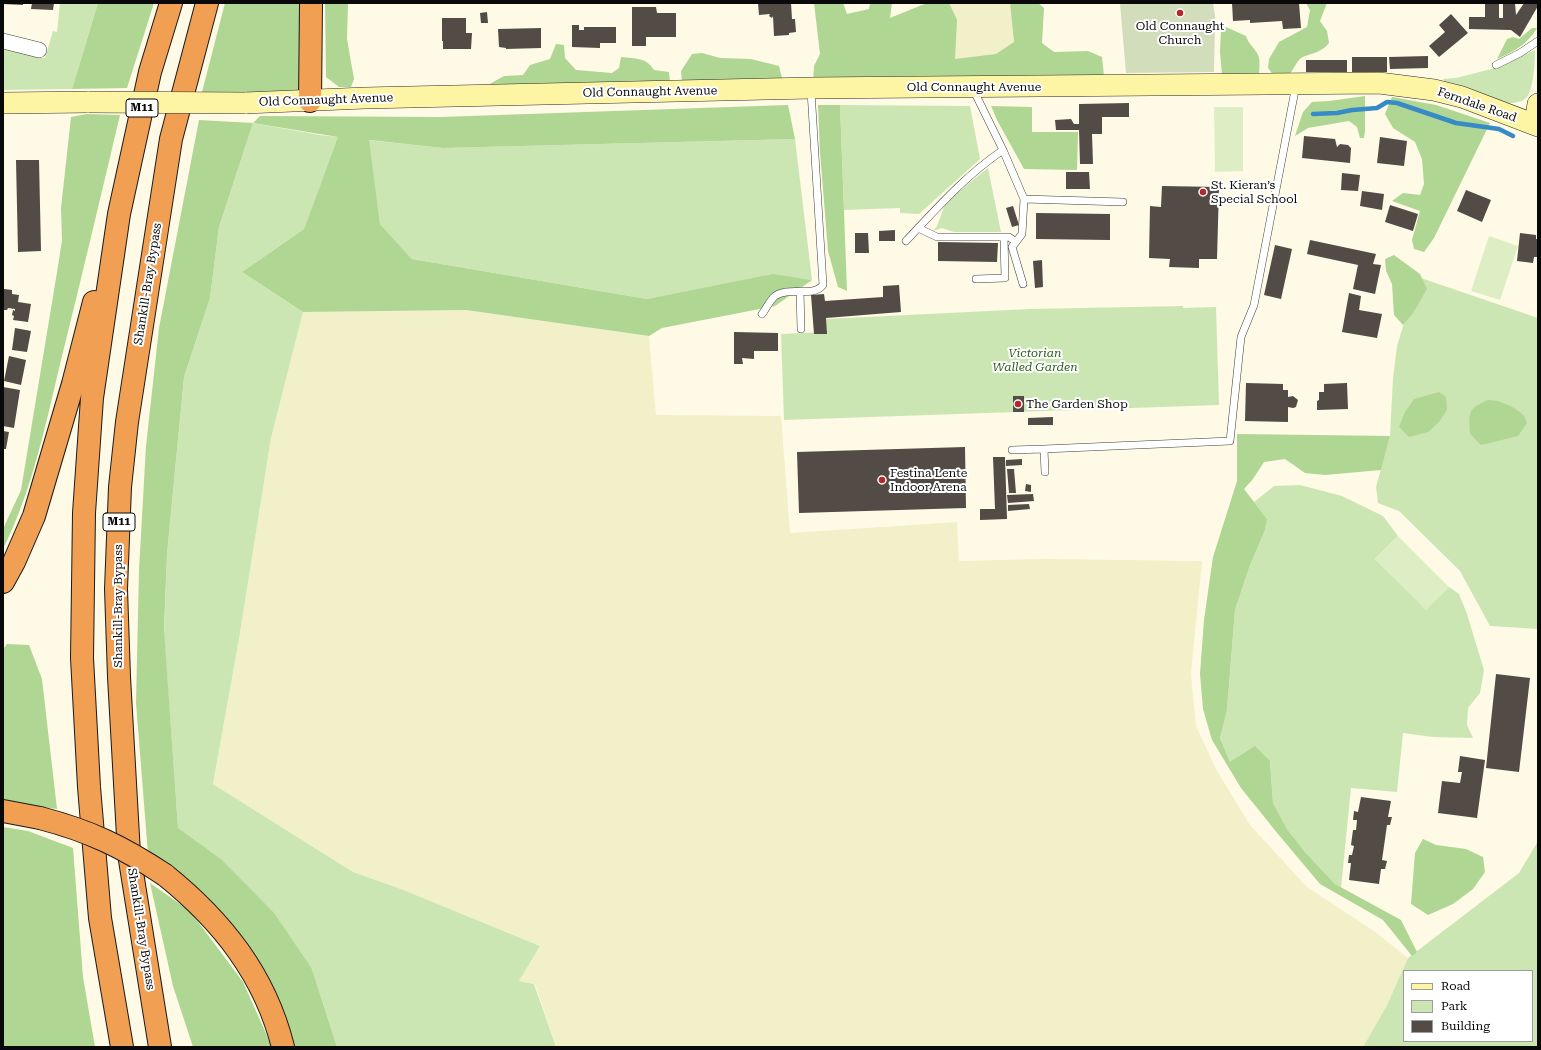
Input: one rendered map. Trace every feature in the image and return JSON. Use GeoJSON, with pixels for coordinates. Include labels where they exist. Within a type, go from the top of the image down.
{"type":"FeatureCollection","features":[{"type":"Feature","properties":{"kind":"highway","name":"M11"},"geometry":{"type":"LineString","coordinates":[[122,1047],[100,918],[89,787],[82,658],[84,513],[92,398],[119,214],[150,72],[171,3]]}},
{"type":"Feature","properties":{"kind":"highway","name":"Shankill-Bray Bypass"},"geometry":{"type":"LineString","coordinates":[[160,1047],[129,854],[119,677],[116,589],[120,487],[127,422],[171,140],[207,3]]}},
{"type":"Feature","properties":{"kind":"highway"},"geometry":{"type":"LineString","coordinates":[[310,100],[311,3]]}},
{"type":"Feature","properties":{"kind":"highway"},"geometry":{"type":"LineString","coordinates":[[3,582],[14,562],[34,516],[73,384],[93,305],[119,214]]}},
{"type":"Feature","properties":{"kind":"highway"},"geometry":{"type":"LineString","coordinates":[[3,811],[72,826],[100,837],[140,858],[166,875],[201,906],[230,938],[242,955],[264,993],[278,1029],[282,1047]]}},
{"type":"Feature","properties":{"kind":"street"},"geometry":{"type":"LineString","coordinates":[[3,41],[39,50]]}},
{"type":"Feature","properties":{"kind":"street","name":"Ferndale Road"},"geometry":{"type":"LineString","coordinates":[[1296,85],[1379,83],[1434,90],[1462,97],[1536,125]]}},
{"type":"Feature","properties":{"kind":"street","name":"Old Connaught Avenue"},"geometry":{"type":"LineString","coordinates":[[3,103],[245,102],[811,88],[1296,85]]}},
{"type":"Feature","properties":{"kind":"street"},"geometry":{"type":"LineString","coordinates":[[1536,125],[1538,104]]}},
{"type":"Feature","properties":{"kind":"lane"},"geometry":{"type":"LineString","coordinates":[[1496,65],[1520,53],[1538,41]]}},
{"type":"Feature","properties":{"kind":"lane"},"geometry":{"type":"LineString","coordinates":[[1012,450],[1230,442],[1241,337],[1254,305],[1296,85]]}},
{"type":"Feature","properties":{"kind":"lane"},"geometry":{"type":"LineString","coordinates":[[972,87],[1003,150],[1024,199],[1022,234],[1012,247],[1023,284]]}},
{"type":"Feature","properties":{"kind":"lane"},"geometry":{"type":"LineString","coordinates":[[762,314],[774,296],[785,291],[820,289],[823,284],[811,88]]}},
{"type":"Feature","properties":{"kind":"lane"},"geometry":{"type":"LineString","coordinates":[[906,241],[955,188],[987,161],[1003,150]]}},
{"type":"Feature","properties":{"kind":"lane"},"geometry":{"type":"LineString","coordinates":[[1024,199],[1123,202]]}},
{"type":"Feature","properties":{"kind":"lane"},"geometry":{"type":"LineString","coordinates":[[918,228],[937,237],[1009,237],[1016,242]]}},
{"type":"Feature","properties":{"kind":"lane"},"geometry":{"type":"LineString","coordinates":[[976,278],[1006,278],[1004,237]]}},
{"type":"Feature","properties":{"kind":"lane"},"geometry":{"type":"LineString","coordinates":[[800,291],[801,329]]}},
{"type":"Feature","properties":{"kind":"lane"},"geometry":{"type":"LineString","coordinates":[[1044,449],[1045,472]]}},
{"type":"Feature","properties":{"kind":"shaded area"},"geometry":{"type":"Polygon","coordinates":[[[940,3],[1010,3],[1018,78],[946,79],[940,3]]]}},
{"type":"Feature","properties":{"kind":"shaded area"},"geometry":{"type":"Polygon","coordinates":[[[466,310],[649,336],[656,415],[781,416],[790,533],[957,522],[959,561],[1044,559],[1202,561],[1191,674],[1196,726],[1217,771],[1250,825],[1307,887],[1374,931],[1408,958],[1387,1005],[1363,1047],[556,1047],[535,984],[519,981],[540,946],[401,889],[353,872],[213,784],[239,639],[271,438],[303,312],[466,310]]]}},
{"type":"Feature","properties":{"kind":"green space"},"geometry":{"type":"Polygon","coordinates":[[[60,3],[98,3],[72,89],[3,90],[3,41],[15,46],[22,54],[45,58],[53,31],[57,32],[60,3]]]}},
{"type":"Feature","properties":{"kind":"green space"},"geometry":{"type":"Polygon","coordinates":[[[98,3],[154,3],[127,88],[72,89],[98,3]]]}},
{"type":"Feature","properties":{"kind":"green space"},"geometry":{"type":"Polygon","coordinates":[[[225,3],[304,3],[302,98],[201,96],[225,3]]]}},
{"type":"Feature","properties":{"kind":"green space"},"geometry":{"type":"Polygon","coordinates":[[[325,3],[348,3],[347,39],[354,79],[351,87],[339,87],[326,77],[325,3]]]}},
{"type":"Feature","properties":{"kind":"green space"},"geometry":{"type":"Polygon","coordinates":[[[814,3],[843,3],[847,14],[869,9],[870,3],[892,3],[890,18],[927,3],[949,3],[957,20],[955,59],[996,54],[1014,42],[1010,3],[1038,3],[1044,8],[1042,43],[1054,52],[1088,51],[1102,57],[1104,76],[813,81],[814,66],[820,54],[814,3]]]}},
{"type":"Feature","properties":{"kind":"green space"},"geometry":{"type":"Polygon","coordinates":[[[1120,3],[1213,3],[1215,16],[1214,72],[1126,73],[1120,3]]]}},
{"type":"Feature","properties":{"kind":"green space"},"geometry":{"type":"Polygon","coordinates":[[[1306,3],[1327,3],[1320,21],[1327,31],[1329,43],[1323,49],[1301,58],[1288,76],[1274,76],[1268,68],[1269,59],[1279,42],[1307,27],[1310,10],[1306,3]]]}},
{"type":"Feature","properties":{"kind":"green space"},"geometry":{"type":"Polygon","coordinates":[[[1226,27],[1246,36],[1258,55],[1259,75],[1222,75],[1220,52],[1221,29],[1226,27]]]}},
{"type":"Feature","properties":{"kind":"green space"},"geometry":{"type":"Polygon","coordinates":[[[1532,28],[1537,28],[1525,43],[1497,59],[1507,39],[1513,37],[1519,39],[1532,28]]]}},
{"type":"Feature","properties":{"kind":"green space"},"geometry":{"type":"Polygon","coordinates":[[[556,44],[564,45],[565,58],[576,70],[612,73],[619,68],[621,57],[636,59],[648,63],[654,70],[669,72],[670,83],[486,86],[504,76],[523,75],[530,65],[550,59],[556,44]]]}},
{"type":"Feature","properties":{"kind":"green space"},"geometry":{"type":"Polygon","coordinates":[[[1535,50],[1534,75],[1531,89],[1526,98],[1519,102],[1498,102],[1487,99],[1446,84],[1443,79],[1456,78],[1495,68],[1535,50]]]}},
{"type":"Feature","properties":{"kind":"green space"},"geometry":{"type":"Polygon","coordinates":[[[702,53],[720,58],[751,59],[779,66],[783,82],[682,83],[681,71],[692,54],[702,53]]]}},
{"type":"Feature","properties":{"kind":"green space"},"geometry":{"type":"Polygon","coordinates":[[[1365,96],[1364,138],[1360,138],[1357,127],[1349,121],[1308,128],[1295,136],[1303,112],[1312,102],[1365,96]]]}},
{"type":"Feature","properties":{"kind":"green space"},"geometry":{"type":"Polygon","coordinates":[[[1392,97],[1436,105],[1490,123],[1434,238],[1424,252],[1414,249],[1412,240],[1420,211],[1392,201],[1403,193],[1420,195],[1424,184],[1422,159],[1415,142],[1393,128],[1385,114],[1392,97]]]}},
{"type":"Feature","properties":{"kind":"green space"},"geometry":{"type":"Polygon","coordinates":[[[788,105],[795,139],[443,148],[369,140],[380,224],[412,259],[647,299],[773,274],[812,280],[775,306],[662,328],[649,336],[466,310],[303,312],[242,272],[304,229],[338,137],[253,123],[260,116],[441,117],[788,105]]]}},
{"type":"Feature","properties":{"kind":"green space"},"geometry":{"type":"Polygon","coordinates":[[[818,105],[840,105],[847,291],[838,287],[828,251],[820,152],[818,105]]]}},
{"type":"Feature","properties":{"kind":"green space"},"geometry":{"type":"Polygon","coordinates":[[[840,105],[970,106],[980,159],[919,214],[900,213],[900,208],[844,210],[840,105]]]}},
{"type":"Feature","properties":{"kind":"green space"},"geometry":{"type":"Polygon","coordinates":[[[991,106],[1032,107],[1032,132],[1078,132],[1077,170],[1024,169],[991,106]]]}},
{"type":"Feature","properties":{"kind":"green space"},"geometry":{"type":"Polygon","coordinates":[[[1214,107],[1243,107],[1243,171],[1215,172],[1214,107]]]}},
{"type":"Feature","properties":{"kind":"green space"},"geometry":{"type":"Polygon","coordinates":[[[87,114],[120,115],[38,455],[23,503],[3,549],[3,529],[21,490],[58,266],[62,240],[61,208],[71,117],[87,114]]]}},
{"type":"Feature","properties":{"kind":"green space"},"geometry":{"type":"Polygon","coordinates":[[[199,120],[253,123],[219,227],[210,298],[184,377],[167,554],[164,629],[178,828],[222,860],[274,913],[312,969],[337,1047],[291,1047],[253,953],[217,907],[183,878],[148,854],[136,703],[139,570],[146,446],[159,328],[199,120]]]}},
{"type":"Feature","properties":{"kind":"green space"},"geometry":{"type":"Polygon","coordinates":[[[253,123],[320,135],[443,148],[795,139],[812,280],[773,275],[647,299],[412,259],[380,224],[369,147],[336,143],[304,229],[242,272],[303,312],[271,438],[239,639],[213,784],[353,872],[401,889],[540,946],[519,981],[534,984],[556,1047],[337,1047],[312,969],[178,828],[164,634],[167,554],[184,377],[210,298],[219,227],[253,123]]]}},
{"type":"Feature","properties":{"kind":"green space"},"geometry":{"type":"Polygon","coordinates":[[[988,168],[1001,232],[954,232],[942,228],[933,231],[937,226],[946,202],[988,168]]]}},
{"type":"Feature","properties":{"kind":"green space"},"geometry":{"type":"Polygon","coordinates":[[[1489,236],[1518,246],[1500,300],[1471,291],[1489,236]]]}},
{"type":"Feature","properties":{"kind":"green space"},"geometry":{"type":"Polygon","coordinates":[[[1394,255],[1420,274],[1427,289],[1413,313],[1403,325],[1394,315],[1392,284],[1386,271],[1385,259],[1394,255]]]}},
{"type":"Feature","properties":{"kind":"green space"},"geometry":{"type":"Polygon","coordinates":[[[1418,277],[1538,318],[1538,629],[1490,626],[1460,571],[1399,511],[1378,503],[1376,487],[1390,436],[1393,378],[1397,346],[1418,277]]]}},
{"type":"Feature","properties":{"kind":"green space","name":"Victorian Walled Garden"},"geometry":{"type":"Polygon","coordinates":[[[1183,306],[1183,308],[1216,307],[1219,405],[784,420],[781,334],[825,332],[825,319],[1030,309],[1183,306]]]}},
{"type":"Feature","properties":{"kind":"green space"},"geometry":{"type":"Polygon","coordinates":[[[1439,392],[1446,397],[1447,410],[1439,422],[1428,432],[1409,437],[1399,427],[1405,412],[1414,399],[1439,392]]]}},
{"type":"Feature","properties":{"kind":"green space"},"geometry":{"type":"Polygon","coordinates":[[[1488,400],[1506,404],[1524,416],[1527,423],[1518,436],[1481,445],[1470,434],[1469,421],[1471,412],[1476,406],[1488,400]]]}},
{"type":"Feature","properties":{"kind":"green space"},"geometry":{"type":"Polygon","coordinates":[[[1237,434],[1390,436],[1381,470],[1325,475],[1305,473],[1285,459],[1264,462],[1253,479],[1244,489],[1267,519],[1265,530],[1249,568],[1235,610],[1227,710],[1220,738],[1230,762],[1255,746],[1270,761],[1273,803],[1287,829],[1305,852],[1335,884],[1401,920],[1417,952],[1412,956],[1383,920],[1320,884],[1241,788],[1212,740],[1203,709],[1200,674],[1204,620],[1213,557],[1237,481],[1237,434]]]}},
{"type":"Feature","properties":{"kind":"green space"},"geometry":{"type":"Polygon","coordinates":[[[1300,485],[1342,496],[1383,516],[1398,536],[1375,559],[1426,609],[1449,587],[1459,594],[1467,614],[1484,670],[1480,693],[1468,708],[1467,725],[1473,738],[1433,737],[1403,733],[1397,792],[1351,788],[1341,888],[1335,884],[1305,852],[1287,829],[1273,803],[1270,761],[1230,762],[1220,738],[1227,710],[1235,610],[1249,568],[1265,530],[1267,519],[1254,502],[1274,486],[1300,485]]]}},
{"type":"Feature","properties":{"kind":"green space"},"geometry":{"type":"Polygon","coordinates":[[[1398,536],[1449,587],[1426,610],[1375,559],[1398,536]]]}},
{"type":"Feature","properties":{"kind":"green space"},"geometry":{"type":"Polygon","coordinates":[[[7,644],[29,645],[42,679],[57,809],[3,802],[3,649],[7,644]]]}},
{"type":"Feature","properties":{"kind":"green space"},"geometry":{"type":"Polygon","coordinates":[[[3,827],[28,831],[73,848],[83,977],[95,1047],[3,1047],[3,827]]]}},
{"type":"Feature","properties":{"kind":"green space"},"geometry":{"type":"Polygon","coordinates":[[[1423,839],[1436,845],[1466,849],[1483,857],[1485,872],[1473,889],[1453,904],[1428,915],[1411,904],[1415,853],[1423,839]]]}},
{"type":"Feature","properties":{"kind":"green space"},"geometry":{"type":"Polygon","coordinates":[[[1538,841],[1538,1047],[1363,1047],[1387,1005],[1408,958],[1519,873],[1538,841]]]}},
{"type":"Feature","properties":{"kind":"green space"},"geometry":{"type":"Polygon","coordinates":[[[150,883],[190,911],[243,982],[272,1047],[193,1047],[173,986],[150,883]]]}},
{"type":"Feature","properties":{"kind":"building"},"geometry":{"type":"Polygon","coordinates":[[[23,3],[23,5],[3,4],[23,3]]]}},
{"type":"Feature","properties":{"kind":"building"},"geometry":{"type":"Polygon","coordinates":[[[32,3],[54,3],[53,10],[31,9],[32,3]]]}},
{"type":"Feature","properties":{"kind":"building"},"geometry":{"type":"Polygon","coordinates":[[[758,3],[791,3],[792,19],[795,19],[796,32],[789,33],[789,35],[774,36],[773,16],[772,18],[769,16],[770,14],[759,15],[758,3]]]}},
{"type":"Feature","properties":{"kind":"building"},"geometry":{"type":"Polygon","coordinates":[[[1232,3],[1299,3],[1301,28],[1283,29],[1282,21],[1250,23],[1250,20],[1233,21],[1232,3]]]}},
{"type":"Feature","properties":{"kind":"building"},"geometry":{"type":"Polygon","coordinates":[[[1485,3],[1499,3],[1499,18],[1503,18],[1503,3],[1515,3],[1516,15],[1524,3],[1538,3],[1538,6],[1520,37],[1511,30],[1469,29],[1469,17],[1485,17],[1485,3]]]}},
{"type":"Feature","properties":{"kind":"building"},"geometry":{"type":"Polygon","coordinates":[[[632,7],[656,7],[657,13],[676,13],[676,37],[646,37],[646,46],[632,46],[632,7]]]}},
{"type":"Feature","properties":{"kind":"building"},"geometry":{"type":"Polygon","coordinates":[[[487,12],[488,23],[481,23],[480,13],[487,12]]]}},
{"type":"Feature","properties":{"kind":"building"},"geometry":{"type":"Polygon","coordinates":[[[1451,14],[1468,33],[1439,57],[1429,46],[1445,32],[1439,25],[1451,14]]]}},
{"type":"Feature","properties":{"kind":"building"},"geometry":{"type":"Polygon","coordinates":[[[442,18],[466,18],[466,33],[472,33],[471,49],[443,49],[442,18]]]}},
{"type":"Feature","properties":{"kind":"building"},"geometry":{"type":"Polygon","coordinates":[[[572,25],[579,25],[579,30],[584,30],[584,27],[616,27],[616,43],[600,43],[600,48],[572,47],[572,25]]]}},
{"type":"Feature","properties":{"kind":"building"},"geometry":{"type":"Polygon","coordinates":[[[541,28],[541,48],[506,49],[499,47],[498,29],[541,28]]]}},
{"type":"Feature","properties":{"kind":"building"},"geometry":{"type":"Polygon","coordinates":[[[1428,56],[1428,68],[1390,69],[1389,57],[1428,56]]]}},
{"type":"Feature","properties":{"kind":"building"},"geometry":{"type":"Polygon","coordinates":[[[1352,57],[1387,57],[1387,72],[1352,72],[1352,57]]]}},
{"type":"Feature","properties":{"kind":"building"},"geometry":{"type":"Polygon","coordinates":[[[1306,60],[1347,60],[1347,72],[1306,72],[1306,60]]]}},
{"type":"Feature","properties":{"kind":"building"},"geometry":{"type":"Polygon","coordinates":[[[1129,103],[1129,117],[1102,117],[1102,134],[1092,134],[1093,164],[1080,164],[1079,130],[1056,130],[1055,120],[1071,119],[1074,124],[1079,124],[1079,104],[1129,103]]]}},
{"type":"Feature","properties":{"kind":"building"},"geometry":{"type":"Polygon","coordinates":[[[1304,136],[1335,139],[1337,147],[1340,144],[1348,145],[1351,148],[1350,163],[1302,158],[1304,136]]]}},
{"type":"Feature","properties":{"kind":"building"},"geometry":{"type":"Polygon","coordinates":[[[1380,137],[1407,141],[1404,166],[1377,163],[1380,137]]]}},
{"type":"Feature","properties":{"kind":"building"},"geometry":{"type":"Polygon","coordinates":[[[16,160],[39,160],[41,251],[18,252],[16,160]]]}},
{"type":"Feature","properties":{"kind":"building"},"geometry":{"type":"Polygon","coordinates":[[[1066,172],[1089,172],[1090,189],[1066,189],[1066,172]]]}},
{"type":"Feature","properties":{"kind":"building"},"geometry":{"type":"Polygon","coordinates":[[[1342,173],[1360,175],[1358,191],[1341,190],[1342,173]]]}},
{"type":"Feature","properties":{"kind":"building"},"geometry":{"type":"Polygon","coordinates":[[[1162,186],[1219,187],[1217,259],[1199,259],[1199,268],[1169,267],[1170,259],[1149,258],[1150,206],[1161,207],[1162,186]]]}},
{"type":"Feature","properties":{"kind":"building"},"geometry":{"type":"Polygon","coordinates":[[[1466,190],[1491,200],[1482,222],[1457,211],[1466,190]]]}},
{"type":"Feature","properties":{"kind":"building"},"geometry":{"type":"Polygon","coordinates":[[[1362,191],[1384,194],[1382,210],[1360,206],[1362,191]]]}},
{"type":"Feature","properties":{"kind":"building"},"geometry":{"type":"Polygon","coordinates":[[[1390,205],[1418,214],[1413,231],[1385,222],[1390,205]]]}},
{"type":"Feature","properties":{"kind":"building"},"geometry":{"type":"Polygon","coordinates":[[[1013,206],[1019,225],[1012,227],[1006,208],[1013,206]]]}},
{"type":"Feature","properties":{"kind":"building"},"geometry":{"type":"Polygon","coordinates":[[[1036,213],[1110,214],[1110,240],[1036,239],[1036,213]]]}},
{"type":"Feature","properties":{"kind":"building"},"geometry":{"type":"Polygon","coordinates":[[[895,230],[895,241],[879,241],[879,231],[895,230]]]}},
{"type":"Feature","properties":{"kind":"building"},"geometry":{"type":"Polygon","coordinates":[[[855,233],[868,233],[869,253],[855,253],[855,233]]]}},
{"type":"Feature","properties":{"kind":"building"},"geometry":{"type":"Polygon","coordinates":[[[1520,233],[1536,235],[1536,239],[1538,239],[1538,257],[1534,257],[1533,263],[1517,261],[1520,233]]]}},
{"type":"Feature","properties":{"kind":"building"},"geometry":{"type":"Polygon","coordinates":[[[1310,240],[1376,254],[1373,264],[1381,265],[1375,294],[1353,289],[1358,265],[1307,254],[1310,240]]]}},
{"type":"Feature","properties":{"kind":"building"},"geometry":{"type":"Polygon","coordinates":[[[938,242],[998,243],[997,262],[938,261],[938,242]]]}},
{"type":"Feature","properties":{"kind":"building"},"geometry":{"type":"Polygon","coordinates":[[[1275,245],[1292,249],[1281,299],[1264,295],[1275,245]]]}},
{"type":"Feature","properties":{"kind":"building"},"geometry":{"type":"Polygon","coordinates":[[[1042,260],[1043,287],[1035,288],[1033,261],[1042,260]]]}},
{"type":"Feature","properties":{"kind":"building"},"geometry":{"type":"Polygon","coordinates":[[[899,285],[901,312],[826,318],[827,334],[814,334],[811,295],[824,294],[825,301],[883,297],[883,286],[899,285]]]}},
{"type":"Feature","properties":{"kind":"building"},"geometry":{"type":"Polygon","coordinates":[[[4,289],[12,290],[12,294],[19,295],[18,302],[31,304],[28,322],[13,320],[14,316],[12,315],[13,310],[15,311],[15,309],[8,308],[7,310],[3,310],[4,289]]]}},
{"type":"Feature","properties":{"kind":"building"},"geometry":{"type":"Polygon","coordinates":[[[1349,293],[1361,296],[1359,310],[1382,314],[1377,338],[1342,332],[1349,293]]]}},
{"type":"Feature","properties":{"kind":"building"},"geometry":{"type":"Polygon","coordinates":[[[15,328],[31,331],[27,352],[12,350],[15,328]]]}},
{"type":"Feature","properties":{"kind":"building"},"geometry":{"type":"Polygon","coordinates":[[[734,332],[778,333],[778,351],[754,351],[754,359],[742,358],[743,364],[734,364],[734,332]]]}},
{"type":"Feature","properties":{"kind":"building"},"geometry":{"type":"Polygon","coordinates":[[[9,356],[26,360],[21,385],[4,381],[9,356]]]}},
{"type":"Feature","properties":{"kind":"building"},"geometry":{"type":"Polygon","coordinates":[[[1246,383],[1283,384],[1283,390],[1288,390],[1288,397],[1293,396],[1298,400],[1296,407],[1288,407],[1288,422],[1245,421],[1246,383]]]}},
{"type":"Feature","properties":{"kind":"building"},"geometry":{"type":"Polygon","coordinates":[[[1347,383],[1348,409],[1317,410],[1319,392],[1324,392],[1324,384],[1347,383]]]}},
{"type":"Feature","properties":{"kind":"building"},"geometry":{"type":"Polygon","coordinates":[[[3,387],[20,390],[14,428],[3,426],[3,387]]]}},
{"type":"Feature","properties":{"kind":"building","name":"The Garden Shop"},"geometry":{"type":"Polygon","coordinates":[[[1013,396],[1024,396],[1024,412],[1013,412],[1013,396]]]}},
{"type":"Feature","properties":{"kind":"building"},"geometry":{"type":"Polygon","coordinates":[[[1053,417],[1053,425],[1028,425],[1028,418],[1053,417]]]}},
{"type":"Feature","properties":{"kind":"building"},"geometry":{"type":"Polygon","coordinates":[[[3,431],[9,432],[6,449],[3,449],[3,431]]]}},
{"type":"Feature","properties":{"kind":"building","name":"Festina Lente Indoor Arena"},"geometry":{"type":"Polygon","coordinates":[[[965,447],[966,508],[799,513],[797,452],[965,447]]]}},
{"type":"Feature","properties":{"kind":"building"},"geometry":{"type":"Polygon","coordinates":[[[993,457],[1005,457],[1007,519],[980,520],[980,509],[995,509],[993,457]]]}},
{"type":"Feature","properties":{"kind":"building"},"geometry":{"type":"Polygon","coordinates":[[[1022,459],[1022,465],[1006,466],[1006,460],[1022,459]]]}},
{"type":"Feature","properties":{"kind":"building"},"geometry":{"type":"Polygon","coordinates":[[[1007,469],[1014,469],[1016,493],[1009,493],[1007,469]]]}},
{"type":"Feature","properties":{"kind":"building"},"geometry":{"type":"Polygon","coordinates":[[[1026,484],[1031,485],[1031,492],[1025,491],[1026,484]]]}},
{"type":"Feature","properties":{"kind":"building"},"geometry":{"type":"Polygon","coordinates":[[[1033,494],[1034,501],[1008,503],[1007,495],[1033,494]]]}},
{"type":"Feature","properties":{"kind":"building"},"geometry":{"type":"Polygon","coordinates":[[[1029,504],[1030,509],[1008,511],[1008,505],[1029,504]]]}},
{"type":"Feature","properties":{"kind":"building"},"geometry":{"type":"Polygon","coordinates":[[[1496,674],[1530,678],[1519,772],[1486,768],[1496,674]]]}},
{"type":"Feature","properties":{"kind":"building"},"geometry":{"type":"Polygon","coordinates":[[[1460,756],[1485,760],[1477,818],[1438,813],[1442,781],[1460,783],[1462,772],[1458,772],[1460,756]]]}},
{"type":"Feature","properties":{"kind":"building"},"geometry":{"type":"Polygon","coordinates":[[[1361,797],[1391,801],[1388,817],[1392,817],[1390,825],[1387,825],[1382,860],[1387,861],[1385,869],[1381,869],[1379,884],[1349,880],[1351,863],[1348,863],[1349,855],[1352,855],[1354,846],[1351,845],[1353,830],[1356,830],[1357,820],[1353,820],[1354,811],[1358,812],[1361,797]]]}},
{"type":"Feature","properties":{"kind":"waterway"},"geometry":{"type":"LineString","coordinates":[[1313,114],[1337,113],[1377,108],[1387,102],[1397,103],[1456,123],[1499,129],[1513,136]]}},
{"type":"Feature","properties":{"kind":"place","name":"Old Connaught Church"},"geometry":{"type":"Point","coordinates":[1180,13]}},
{"type":"Feature","properties":{"kind":"place","name":"St. Kieran’s Special School"},"geometry":{"type":"Point","coordinates":[1203,192]}},
{"type":"Feature","properties":{"kind":"place","name":"The Garden Shop"},"geometry":{"type":"Point","coordinates":[1018,404]}},
{"type":"Feature","properties":{"kind":"place","name":"Festina Lente Indoor Arena"},"geometry":{"type":"Point","coordinates":[882,480]}}]}
